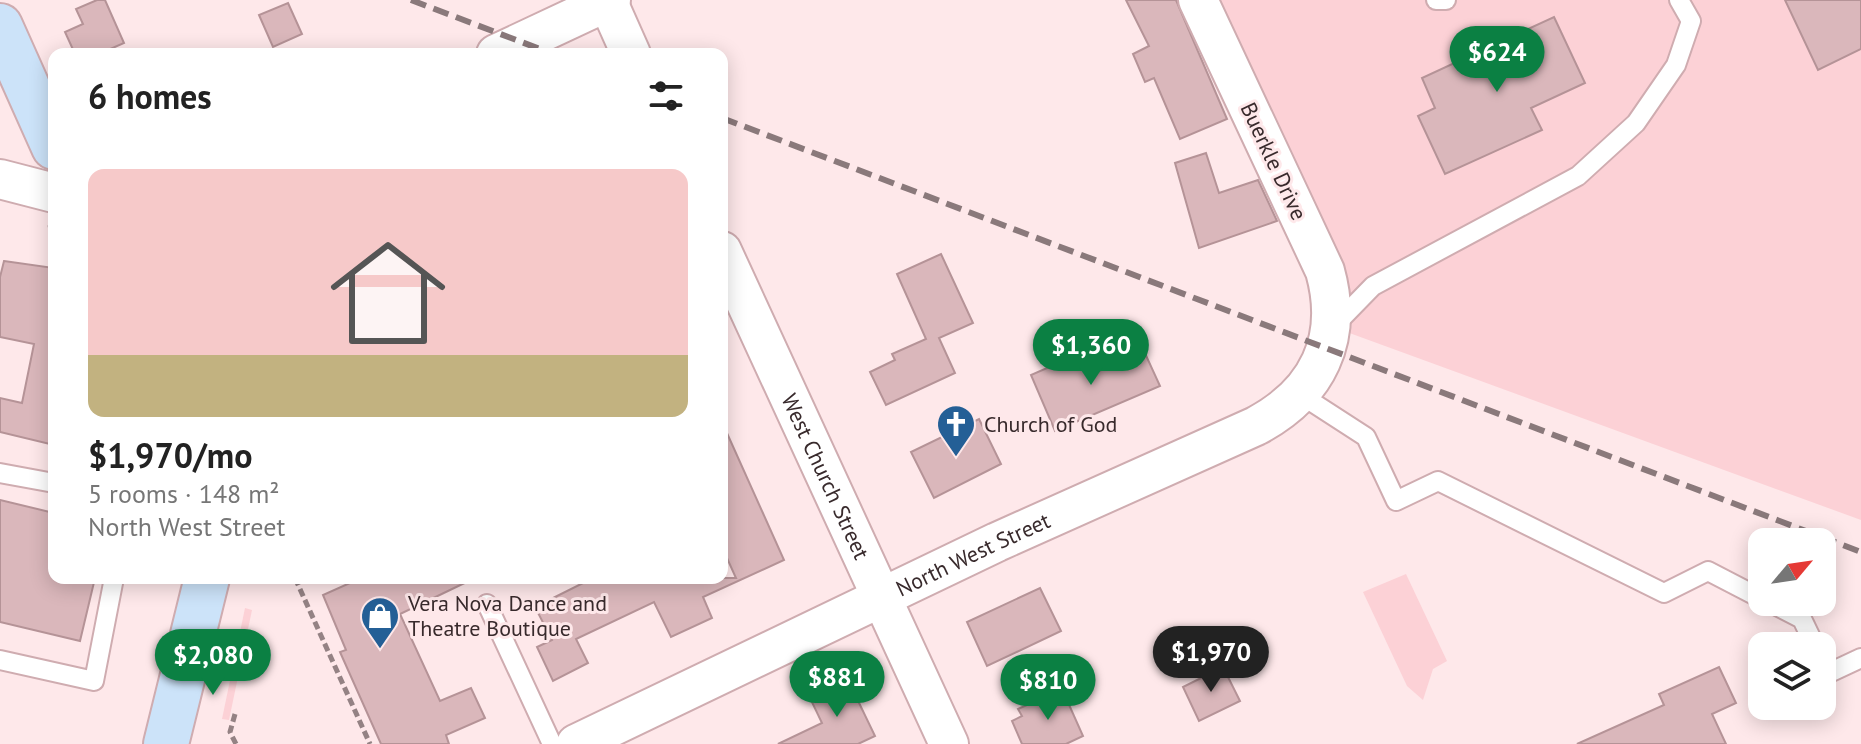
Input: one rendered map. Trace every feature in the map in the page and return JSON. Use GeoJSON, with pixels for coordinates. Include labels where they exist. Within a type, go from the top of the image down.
{"type":"FeatureCollection","features":[{"type":"Feature","properties":{"kind":"main road"},"geometry":{"type":"LineString","coordinates":[[0,26],[48,134]]}},
{"type":"Feature","properties":{"kind":"main road"},"geometry":{"type":"LineString","coordinates":[[166,744],[206,584]]}},
{"type":"Feature","properties":{"kind":"street"},"geometry":{"type":"LineString","coordinates":[[508,48],[608,0],[628,48]]}},
{"type":"Feature","properties":{"kind":"street","name":"Buerkle Drive"},"geometry":{"type":"LineString","coordinates":[[1198,0],[1325,271],[1334,313],[1333,327]]}},
{"type":"Feature","properties":{"kind":"street"},"geometry":{"type":"LineString","coordinates":[[0,179],[48,191]]}},
{"type":"Feature","properties":{"kind":"street","name":"West Church Street"},"geometry":{"type":"LineString","coordinates":[[728,264],[949,744]]}},
{"type":"Feature","properties":{"kind":"street","name":"North West Street"},"geometry":{"type":"LineString","coordinates":[[576,744],[1277,415],[1298,393],[1328,346],[1333,327]]}},
{"type":"Feature","properties":{"kind":"lane"},"geometry":{"type":"LineString","coordinates":[[1436,0],[1446,0]]}},
{"type":"Feature","properties":{"kind":"lane"},"geometry":{"type":"LineString","coordinates":[[1333,327],[1373,286],[1578,176],[1636,123],[1676,65],[1691,21],[1679,0]]}},
{"type":"Feature","properties":{"kind":"lane"},"geometry":{"type":"LineString","coordinates":[[1298,393],[1366,437],[1396,501],[1438,481],[1664,593],[1708,571],[1748,592]]}},
{"type":"Feature","properties":{"kind":"lane"},"geometry":{"type":"LineString","coordinates":[[0,473],[48,482]]}},
{"type":"Feature","properties":{"kind":"lane"},"geometry":{"type":"LineString","coordinates":[[0,660],[94,681],[113,584]]}},
{"type":"Feature","properties":{"kind":"lane"},"geometry":{"type":"LineString","coordinates":[[487,604],[552,744]]}},
{"type":"Feature","properties":{"kind":"lane"},"geometry":{"type":"LineString","coordinates":[[1796,616],[1802,619],[1808,632]]}},
{"type":"Feature","properties":{"kind":"lane"},"geometry":{"type":"LineString","coordinates":[[1836,670],[1861,658]]}},
{"type":"Feature","properties":{"kind":"path"},"geometry":{"type":"LineString","coordinates":[[298,584],[370,744]]}},
{"type":"Feature","properties":{"kind":"path"},"geometry":{"type":"LineString","coordinates":[[235,714],[230,732],[236,744]]}},
{"type":"Feature","properties":{"kind":"shaded area"},"geometry":{"type":"Polygon","coordinates":[[[1199,0],[1861,0],[1861,520],[1333,327],[1199,0]]]}},
{"type":"Feature","properties":{"kind":"shaded area"},"geometry":{"type":"Polygon","coordinates":[[[1406,574],[1447,661],[1433,669],[1423,700],[1407,686],[1363,592],[1406,574]]]}},
{"type":"Feature","properties":{"kind":"shaded area"},"geometry":{"type":"Polygon","coordinates":[[[245,608],[252,610],[229,720],[222,719],[245,608]]]}},
{"type":"Feature","properties":{"kind":"building"},"geometry":{"type":"Polygon","coordinates":[[[105,0],[124,43],[113,48],[72,48],[65,32],[83,24],[76,9],[105,0]]]}},
{"type":"Feature","properties":{"kind":"building"},"geometry":{"type":"Polygon","coordinates":[[[1126,0],[1176,0],[1227,119],[1180,139],[1154,78],[1145,82],[1133,54],[1149,46],[1126,0]]]}},
{"type":"Feature","properties":{"kind":"building"},"geometry":{"type":"Polygon","coordinates":[[[1785,0],[1861,0],[1861,49],[1818,70],[1785,0]]]}},
{"type":"Feature","properties":{"kind":"building"},"geometry":{"type":"Polygon","coordinates":[[[288,3],[302,34],[273,47],[259,15],[288,3]]]}},
{"type":"Feature","properties":{"kind":"building"},"geometry":{"type":"Polygon","coordinates":[[[1554,17],[1585,83],[1531,108],[1542,130],[1445,174],[1418,116],[1435,108],[1422,78],[1554,17]]]}},
{"type":"Feature","properties":{"kind":"building"},"geometry":{"type":"Polygon","coordinates":[[[1206,153],[1219,193],[1258,180],[1277,221],[1199,248],[1175,163],[1206,153]]]}},
{"type":"Feature","properties":{"kind":"building"},"geometry":{"type":"Polygon","coordinates":[[[941,254],[973,323],[939,338],[955,373],[886,405],[870,372],[895,360],[892,354],[926,339],[897,274],[941,254]]]}},
{"type":"Feature","properties":{"kind":"building"},"geometry":{"type":"Polygon","coordinates":[[[4,261],[48,267],[48,444],[0,432],[0,398],[22,403],[34,344],[0,337],[0,277],[4,261]]]}},
{"type":"Feature","properties":{"kind":"building"},"geometry":{"type":"Polygon","coordinates":[[[1088,350],[1097,372],[1144,351],[1160,386],[1055,431],[1031,375],[1088,350]]]}},
{"type":"Feature","properties":{"kind":"building","name":"Church of God"},"geometry":{"type":"Polygon","coordinates":[[[979,419],[1001,464],[934,498],[911,452],[979,419]]]}},
{"type":"Feature","properties":{"kind":"building"},"geometry":{"type":"Polygon","coordinates":[[[728,435],[784,560],[703,597],[712,618],[671,637],[654,602],[576,639],[588,663],[553,681],[537,647],[552,640],[535,607],[581,584],[728,584],[728,578],[736,578],[728,560],[728,435]]]}},
{"type":"Feature","properties":{"kind":"building"},"geometry":{"type":"Polygon","coordinates":[[[0,500],[48,512],[48,584],[94,584],[80,641],[0,622],[0,500]]]}},
{"type":"Feature","properties":{"kind":"building"},"geometry":{"type":"Polygon","coordinates":[[[348,584],[462,584],[400,614],[440,701],[471,688],[485,718],[446,735],[449,744],[381,744],[340,652],[346,650],[323,595],[348,584]]]}},
{"type":"Feature","properties":{"kind":"building"},"geometry":{"type":"Polygon","coordinates":[[[1040,588],[1061,631],[987,666],[967,622],[1040,588]]]}},
{"type":"Feature","properties":{"kind":"building"},"geometry":{"type":"Polygon","coordinates":[[[1223,667],[1240,701],[1199,721],[1183,687],[1223,667]]]}},
{"type":"Feature","properties":{"kind":"building"},"geometry":{"type":"Polygon","coordinates":[[[1719,667],[1736,703],[1712,714],[1726,744],[1577,744],[1664,705],[1659,694],[1719,667]]]}},
{"type":"Feature","properties":{"kind":"building"},"geometry":{"type":"Polygon","coordinates":[[[848,680],[875,736],[858,744],[778,744],[822,723],[810,698],[848,680]]]}},
{"type":"Feature","properties":{"kind":"building"},"geometry":{"type":"Polygon","coordinates":[[[1062,689],[1083,736],[1066,744],[1022,744],[1012,721],[1022,716],[1018,709],[1062,689]]]}},
{"type":"Feature","properties":{"kind":"railway"},"geometry":{"type":"LineString","coordinates":[[411,0],[537,48]]}},
{"type":"Feature","properties":{"kind":"railway"},"geometry":{"type":"LineString","coordinates":[[728,120],[1861,552]]}},
{"type":"Feature","properties":{"kind":"place","name":"Church of God"},"geometry":{"type":"Point","coordinates":[956,458]}},
{"type":"Feature","properties":{"kind":"place","name":"Vera Nova Dance and Theatre Boutique"},"geometry":{"type":"Point","coordinates":[380,650]}}]}
